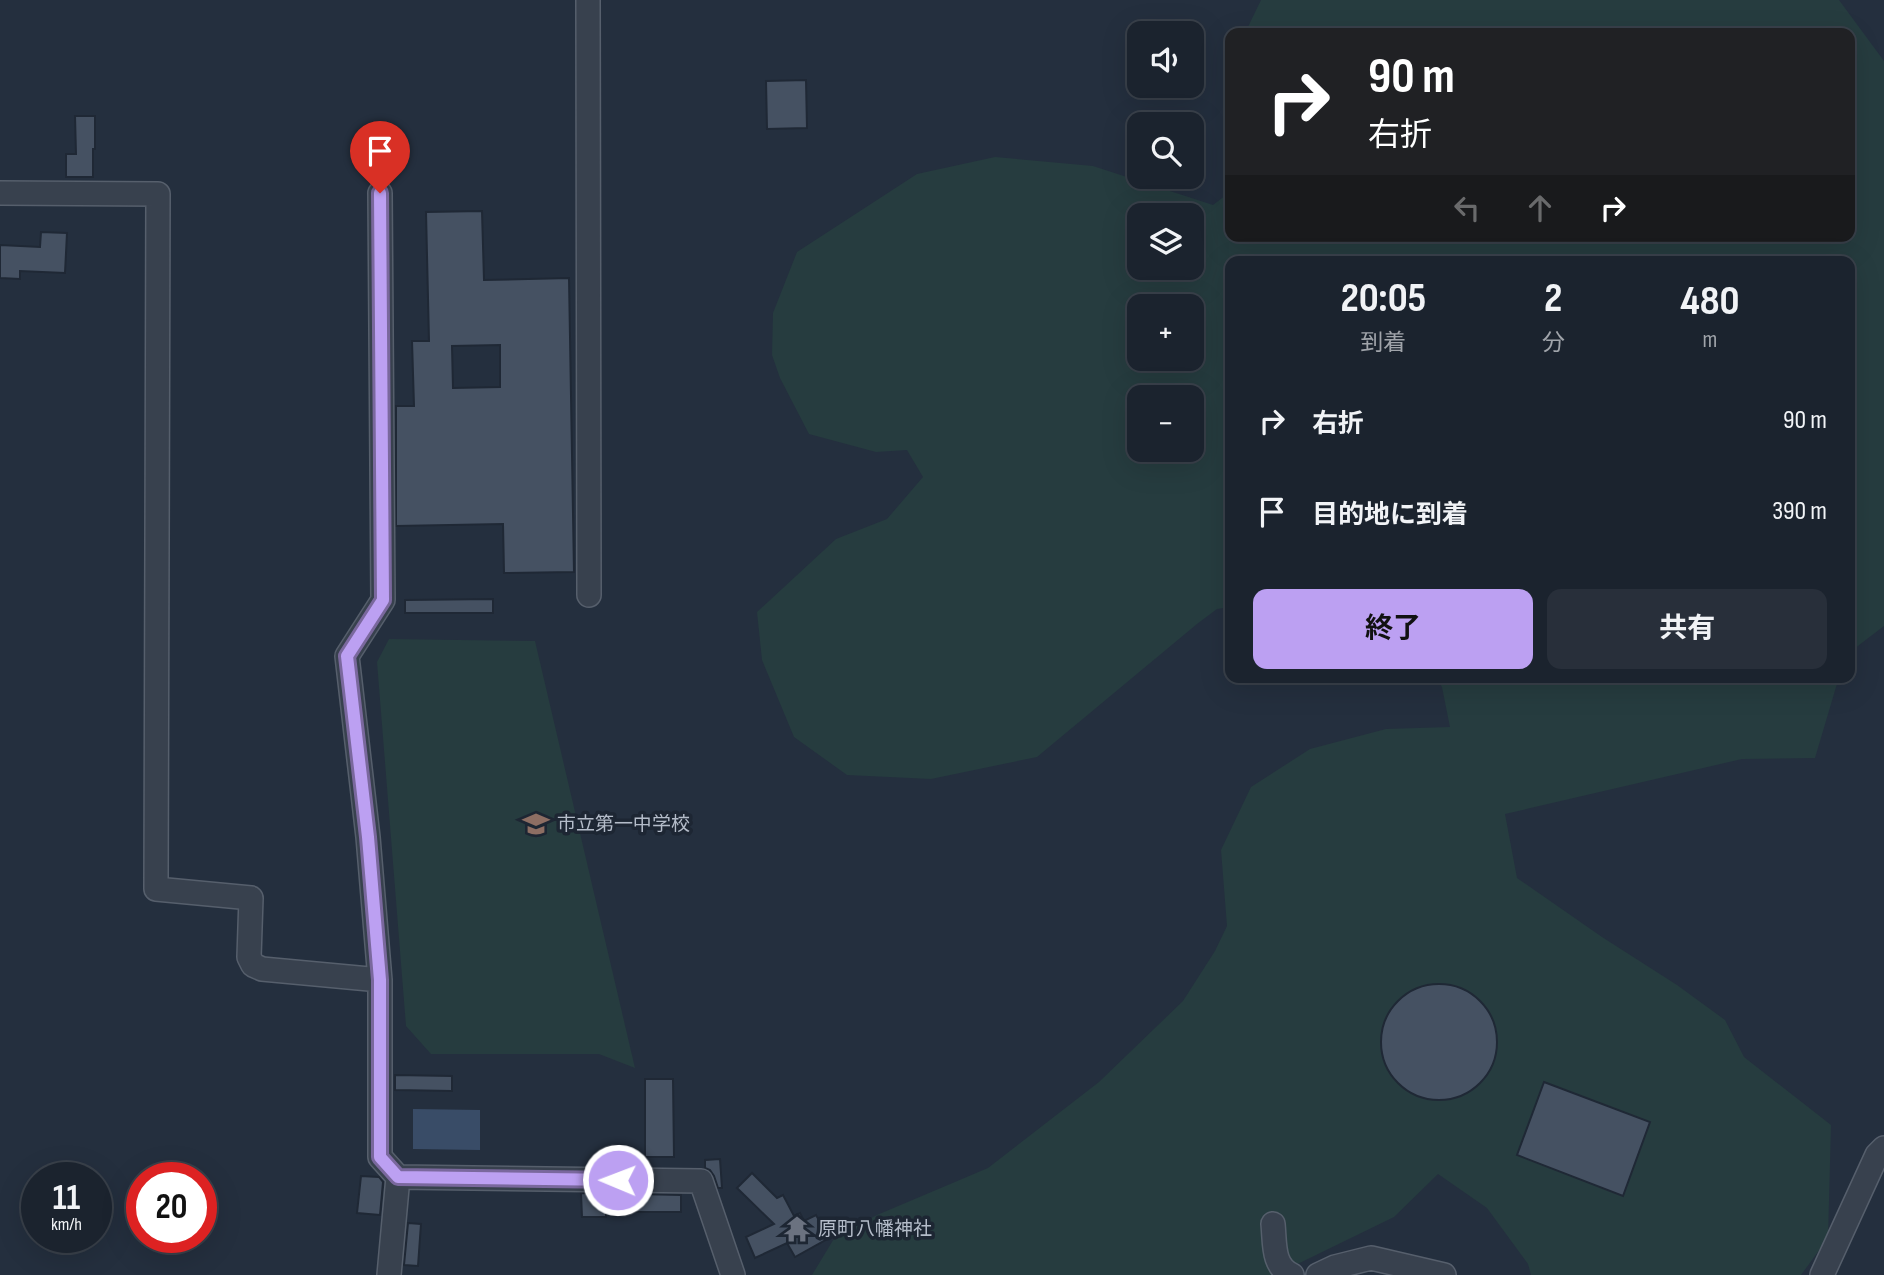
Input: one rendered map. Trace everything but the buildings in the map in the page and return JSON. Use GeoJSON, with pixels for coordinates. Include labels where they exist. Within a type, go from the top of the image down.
{"type":"FeatureCollection","features":[{"type":"Feature","properties":{"kind":"street"},"geometry":{"type":"LineString","coordinates":[[588,0],[589,595]]}},
{"type":"Feature","properties":{"kind":"street"},"geometry":{"type":"LineString","coordinates":[[0,193],[158,194],[156,889],[251,898],[249,957],[253,965],[262,969],[380,980]]}},
{"type":"Feature","properties":{"kind":"street"},"geometry":{"type":"LineString","coordinates":[[380,193],[383,600],[347,656],[368,837],[380,980],[380,1157],[398,1177],[389,1275]]}},
{"type":"Feature","properties":{"kind":"street"},"geometry":{"type":"LineString","coordinates":[[1822,1275],[1877,1155],[1884,1148]]}},
{"type":"Feature","properties":{"kind":"street"},"geometry":{"type":"LineString","coordinates":[[398,1177],[701,1181],[733,1275]]}},
{"type":"Feature","properties":{"kind":"street"},"geometry":{"type":"LineString","coordinates":[[1273,1224],[1275,1256],[1283,1271],[1292,1275]]}},
{"type":"Feature","properties":{"kind":"street"},"geometry":{"type":"LineString","coordinates":[[1318,1275],[1335,1267],[1371,1258],[1444,1275]]}},
{"type":"Feature","properties":{"kind":"green space"},"geometry":{"type":"Polygon","coordinates":[[[1261,0],[1839,0],[1884,61],[1884,626],[1855,648],[1855,256],[1225,256],[1225,608],[1217,609],[1197,624],[1037,757],[931,779],[847,775],[794,737],[762,660],[757,612],[836,539],[887,519],[923,477],[907,450],[876,452],[809,434],[780,378],[772,355],[773,313],[797,252],[917,174],[995,157],[1093,166],[1127,177],[1127,189],[1164,189],[1213,205],[1225,196],[1225,242],[1855,242],[1855,28],[1247,28],[1261,0]]]}},
{"type":"Feature","properties":{"kind":"green space"},"geometry":{"type":"Polygon","coordinates":[[[389,639],[535,641],[635,1068],[599,1054],[431,1054],[406,1026],[377,662],[389,639]]]}},
{"type":"Feature","properties":{"kind":"green space"},"geometry":{"type":"Polygon","coordinates":[[[1440,683],[1837,683],[1815,758],[1742,759],[1505,814],[1517,878],[1725,1020],[1744,1057],[1831,1125],[1828,1238],[1801,1275],[1531,1275],[1528,1264],[1487,1208],[1438,1174],[1394,1217],[1275,1275],[812,1275],[835,1237],[877,1215],[988,1168],[1099,1082],[1183,1001],[1215,951],[1227,926],[1221,850],[1251,787],[1310,749],[1386,729],[1450,727],[1440,683]]]}},
{"type":"Feature","properties":{"kind":"water"},"geometry":{"type":"Polygon","coordinates":[[[413,1109],[480,1110],[480,1150],[413,1149],[413,1109]]]}},
{"type":"Feature","properties":{"kind":"place","name":"市立第一中学校"},"geometry":{"type":"Point","coordinates":[536,824]}},
{"type":"Feature","properties":{"kind":"place","name":"原町八幡神社"},"geometry":{"type":"Point","coordinates":[797,1229]}},
{"type":"Feature","properties":{"kind":"route"},"geometry":{"type":"LineString","coordinates":[[380,193],[383,600],[347,656],[368,837],[380,980],[380,1157],[398,1177],[618,1180]]}}]}
